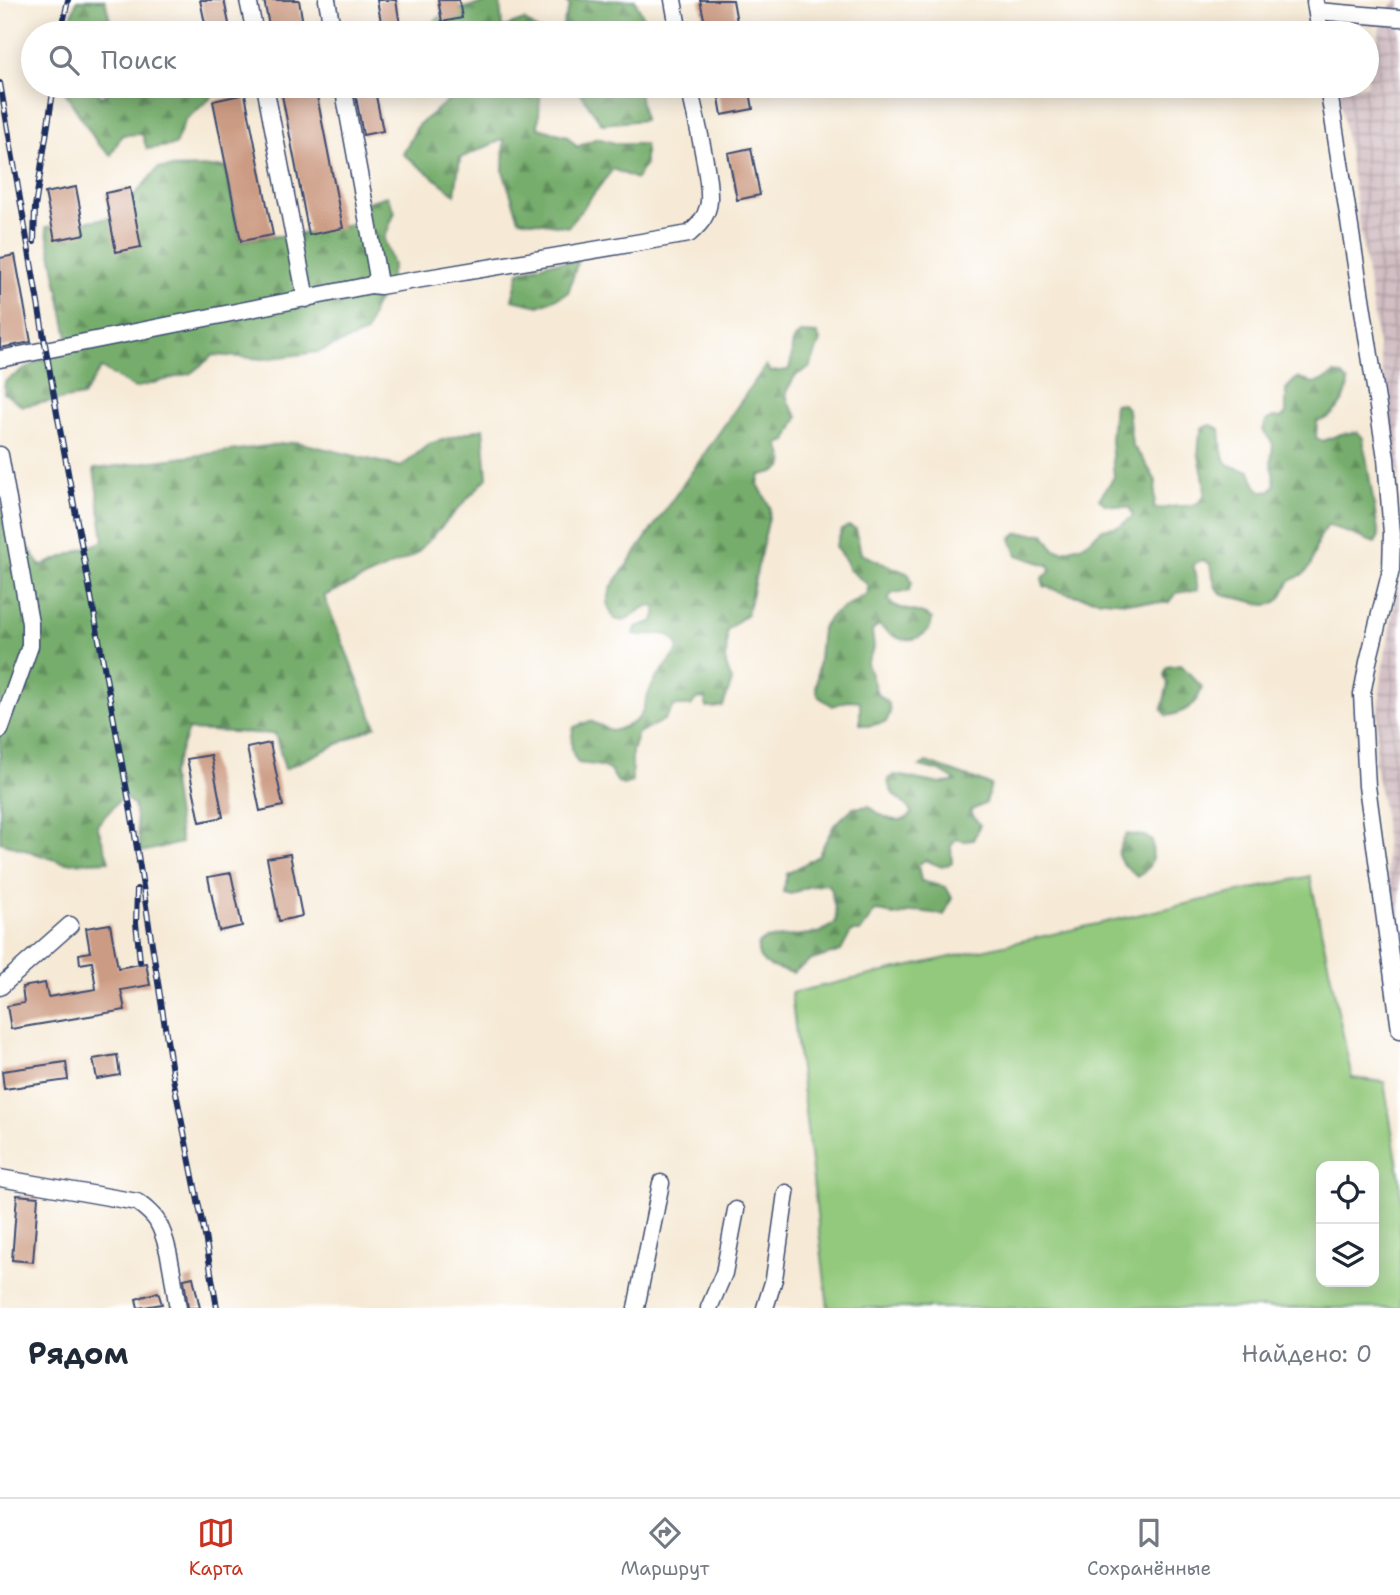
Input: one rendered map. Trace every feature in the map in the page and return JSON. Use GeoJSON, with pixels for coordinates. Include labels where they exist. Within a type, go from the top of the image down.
{"type":"FeatureCollection","features":[{"type":"Feature","properties":{"kind":"street"},"geometry":{"type":"LineString","coordinates":[[248,0],[252,21]]}},
{"type":"Feature","properties":{"kind":"street"},"geometry":{"type":"LineString","coordinates":[[327,0],[331,21]]}},
{"type":"Feature","properties":{"kind":"street"},"geometry":{"type":"LineString","coordinates":[[673,0],[677,21]]}},
{"type":"Feature","properties":{"kind":"street"},"geometry":{"type":"LineString","coordinates":[[1316,5],[1400,19]]}},
{"type":"Feature","properties":{"kind":"street"},"geometry":{"type":"LineString","coordinates":[[267,98],[306,299]]}},
{"type":"Feature","properties":{"kind":"street"},"geometry":{"type":"LineString","coordinates":[[345,98],[376,270],[377,278],[371,285]]}},
{"type":"Feature","properties":{"kind":"street"},"geometry":{"type":"LineString","coordinates":[[0,359],[371,285],[393,284],[689,234],[701,224],[709,205],[706,172],[691,98]]}},
{"type":"Feature","properties":{"kind":"street"},"geometry":{"type":"LineString","coordinates":[[1330,98],[1386,458],[1392,534],[1391,570],[1362,694],[1367,786],[1400,1030]]}},
{"type":"Feature","properties":{"kind":"street"},"geometry":{"type":"LineString","coordinates":[[0,455],[30,623],[30,646],[0,730]]}},
{"type":"Feature","properties":{"kind":"street"},"geometry":{"type":"LineString","coordinates":[[0,988],[70,925]]}},
{"type":"Feature","properties":{"kind":"street"},"geometry":{"type":"LineString","coordinates":[[0,1178],[137,1202],[158,1222],[178,1308]]}},
{"type":"Feature","properties":{"kind":"street"},"geometry":{"type":"LineString","coordinates":[[636,1308],[661,1183]]}},
{"type":"Feature","properties":{"kind":"street"},"geometry":{"type":"LineString","coordinates":[[765,1308],[774,1279],[786,1193]]}},
{"type":"Feature","properties":{"kind":"street"},"geometry":{"type":"LineString","coordinates":[[709,1308],[724,1273],[736,1210]]}},
{"type":"Feature","properties":{"kind":"shaded area"},"geometry":{"type":"Polygon","coordinates":[[[1400,0],[1400,486],[1340,98],[1379,98],[1379,34],[1388,10],[1400,0]]]}},
{"type":"Feature","properties":{"kind":"shaded area"},"geometry":{"type":"Polygon","coordinates":[[[1400,574],[1400,996],[1394,968],[1383,809],[1374,761],[1382,673],[1400,574]]]}},
{"type":"Feature","properties":{"kind":"green space"},"geometry":{"type":"Polygon","coordinates":[[[77,0],[105,0],[110,21],[70,21],[77,0]]]}},
{"type":"Feature","properties":{"kind":"green space"},"geometry":{"type":"Polygon","coordinates":[[[487,0],[500,0],[502,21],[435,21],[447,12],[485,3],[487,0]]]}},
{"type":"Feature","properties":{"kind":"green space"},"geometry":{"type":"Polygon","coordinates":[[[562,0],[635,0],[646,21],[564,21],[570,5],[562,0]]]}},
{"type":"Feature","properties":{"kind":"green space"},"geometry":{"type":"Polygon","coordinates":[[[69,98],[211,98],[185,120],[175,145],[147,149],[142,134],[122,135],[111,155],[98,144],[69,98]]]}},
{"type":"Feature","properties":{"kind":"green space"},"geometry":{"type":"Polygon","coordinates":[[[452,98],[540,98],[538,128],[567,136],[577,147],[597,138],[618,144],[645,144],[645,165],[636,179],[613,169],[568,227],[519,219],[503,171],[504,139],[460,158],[455,194],[403,154],[418,125],[452,98]]]}},
{"type":"Feature","properties":{"kind":"green space"},"geometry":{"type":"Polygon","coordinates":[[[584,98],[640,98],[644,120],[602,124],[584,98]]]}},
{"type":"Feature","properties":{"kind":"green space"},"geometry":{"type":"Polygon","coordinates":[[[225,167],[241,241],[334,229],[365,218],[367,202],[387,196],[395,212],[384,239],[393,265],[389,281],[374,308],[366,333],[318,352],[264,359],[214,355],[191,373],[135,388],[101,368],[83,396],[22,406],[4,393],[5,381],[69,343],[46,227],[116,217],[158,168],[225,167]]]}},
{"type":"Feature","properties":{"kind":"green space"},"geometry":{"type":"Polygon","coordinates":[[[578,261],[568,293],[539,306],[512,300],[519,272],[548,263],[578,261]]]}},
{"type":"Feature","properties":{"kind":"green space"},"geometry":{"type":"Polygon","coordinates":[[[800,333],[817,334],[820,341],[810,367],[795,376],[786,392],[788,402],[798,417],[787,441],[778,444],[784,462],[775,472],[760,475],[758,484],[770,507],[769,517],[747,614],[727,630],[726,665],[732,681],[723,706],[706,707],[705,698],[696,699],[691,706],[674,706],[664,720],[638,733],[632,751],[632,782],[623,785],[605,768],[578,763],[572,746],[574,727],[590,721],[613,731],[634,722],[642,713],[656,679],[679,648],[670,636],[665,634],[634,634],[636,627],[652,622],[656,615],[655,607],[647,606],[623,621],[614,619],[607,603],[611,588],[766,365],[770,372],[788,370],[793,342],[800,333]]]}},
{"type":"Feature","properties":{"kind":"green space"},"geometry":{"type":"Polygon","coordinates":[[[1334,374],[1342,375],[1348,382],[1347,388],[1334,412],[1317,421],[1316,438],[1323,441],[1341,434],[1357,432],[1363,438],[1379,536],[1375,543],[1328,525],[1318,540],[1311,565],[1305,573],[1289,582],[1280,599],[1273,604],[1265,605],[1222,594],[1216,588],[1210,564],[1203,560],[1193,564],[1198,590],[1176,593],[1168,603],[1152,603],[1089,598],[1044,586],[1042,578],[1049,573],[1050,566],[1017,555],[1011,539],[1018,533],[1044,534],[1054,549],[1063,551],[1083,545],[1103,529],[1120,526],[1133,516],[1130,508],[1105,504],[1099,499],[1114,477],[1111,440],[1114,404],[1122,403],[1128,410],[1132,445],[1156,481],[1154,508],[1193,505],[1204,496],[1205,489],[1199,452],[1202,428],[1211,425],[1220,429],[1222,453],[1227,463],[1250,471],[1256,486],[1262,492],[1270,491],[1275,485],[1271,462],[1273,444],[1263,430],[1266,421],[1273,417],[1281,418],[1286,413],[1286,389],[1297,378],[1317,383],[1334,374]]]}},
{"type":"Feature","properties":{"kind":"green space"},"geometry":{"type":"Polygon","coordinates":[[[483,428],[487,478],[415,555],[324,596],[376,726],[285,769],[275,734],[188,730],[171,776],[181,843],[141,852],[134,805],[123,796],[97,825],[109,861],[65,863],[0,842],[0,514],[6,507],[40,566],[104,541],[94,469],[297,442],[401,467],[429,444],[483,428]]]}},
{"type":"Feature","properties":{"kind":"green space"},"geometry":{"type":"Polygon","coordinates":[[[848,526],[856,529],[861,554],[909,574],[912,583],[909,591],[892,593],[888,600],[898,607],[932,619],[925,633],[915,638],[898,638],[878,625],[872,631],[874,648],[867,663],[877,693],[889,704],[890,713],[886,722],[868,726],[860,724],[860,701],[850,700],[833,706],[819,697],[816,689],[822,628],[832,615],[868,593],[867,584],[848,569],[846,561],[835,547],[842,530],[848,526]]]}},
{"type":"Feature","properties":{"kind":"green space"},"geometry":{"type":"Polygon","coordinates":[[[1181,665],[1202,687],[1197,699],[1189,707],[1167,716],[1162,709],[1168,684],[1164,675],[1167,667],[1181,665]]]}},
{"type":"Feature","properties":{"kind":"green space"},"geometry":{"type":"Polygon","coordinates":[[[926,762],[991,785],[986,803],[970,811],[980,825],[973,840],[956,839],[951,846],[952,863],[942,867],[925,860],[918,865],[921,881],[946,887],[952,898],[944,915],[919,911],[893,916],[875,911],[860,932],[851,932],[841,951],[809,961],[793,973],[773,968],[762,961],[758,950],[759,943],[766,939],[819,933],[835,923],[832,890],[827,884],[807,887],[791,894],[783,892],[787,874],[818,856],[834,825],[853,808],[869,806],[879,814],[896,820],[912,814],[889,786],[888,779],[894,775],[933,782],[956,781],[940,771],[920,766],[926,762]]]}},
{"type":"Feature","properties":{"kind":"green space"},"geometry":{"type":"Polygon","coordinates":[[[1127,834],[1145,836],[1152,841],[1151,862],[1137,877],[1119,858],[1119,848],[1127,834]]]}},
{"type":"Feature","properties":{"kind":"green space"},"geometry":{"type":"Polygon","coordinates":[[[1310,876],[1352,1078],[1384,1082],[1400,1179],[1400,1308],[828,1308],[791,993],[1310,876]]]}},
{"type":"Feature","properties":{"kind":"building"},"geometry":{"type":"Polygon","coordinates":[[[200,0],[224,0],[228,21],[204,21],[200,0]]]}},
{"type":"Feature","properties":{"kind":"building"},"geometry":{"type":"Polygon","coordinates":[[[264,0],[299,0],[302,21],[268,21],[264,0]]]}},
{"type":"Feature","properties":{"kind":"building"},"geometry":{"type":"Polygon","coordinates":[[[377,0],[396,0],[399,21],[381,21],[377,0]]]}},
{"type":"Feature","properties":{"kind":"building"},"geometry":{"type":"Polygon","coordinates":[[[438,0],[459,0],[462,18],[442,21],[438,0]]]}},
{"type":"Feature","properties":{"kind":"building"},"geometry":{"type":"Polygon","coordinates":[[[700,0],[733,0],[737,21],[704,21],[700,0]]]}},
{"type":"Feature","properties":{"kind":"building"},"geometry":{"type":"Polygon","coordinates":[[[246,98],[273,235],[241,241],[213,101],[246,98]]]}},
{"type":"Feature","properties":{"kind":"building"},"geometry":{"type":"Polygon","coordinates":[[[283,98],[317,98],[343,228],[309,235],[283,98]]]}},
{"type":"Feature","properties":{"kind":"building"},"geometry":{"type":"Polygon","coordinates":[[[356,98],[376,98],[383,131],[363,135],[356,98]]]}},
{"type":"Feature","properties":{"kind":"building"},"geometry":{"type":"Polygon","coordinates":[[[719,98],[751,98],[753,109],[722,115],[719,98]]]}},
{"type":"Feature","properties":{"kind":"building"},"geometry":{"type":"Polygon","coordinates":[[[751,148],[760,195],[737,200],[728,153],[751,148]]]}},
{"type":"Feature","properties":{"kind":"building"},"geometry":{"type":"Polygon","coordinates":[[[76,187],[85,234],[55,240],[45,193],[76,187]]]}},
{"type":"Feature","properties":{"kind":"building"},"geometry":{"type":"Polygon","coordinates":[[[130,188],[141,247],[116,252],[105,193],[130,188]]]}},
{"type":"Feature","properties":{"kind":"building"},"geometry":{"type":"Polygon","coordinates":[[[15,255],[31,342],[0,348],[0,258],[15,255]]]}},
{"type":"Feature","properties":{"kind":"building"},"geometry":{"type":"Polygon","coordinates":[[[270,743],[283,806],[260,811],[247,748],[270,743]]]}},
{"type":"Feature","properties":{"kind":"building"},"geometry":{"type":"Polygon","coordinates":[[[211,755],[223,817],[200,822],[187,759],[211,755]]]}},
{"type":"Feature","properties":{"kind":"building"},"geometry":{"type":"Polygon","coordinates":[[[290,854],[302,916],[279,921],[267,858],[290,854]]]}},
{"type":"Feature","properties":{"kind":"building"},"geometry":{"type":"Polygon","coordinates":[[[231,873],[242,926],[219,931],[208,877],[231,873]]]}},
{"type":"Feature","properties":{"kind":"building"},"geometry":{"type":"Polygon","coordinates":[[[110,924],[118,968],[146,963],[150,985],[121,990],[125,1010],[11,1029],[7,1006],[24,1003],[22,987],[45,983],[48,997],[96,989],[92,962],[80,964],[79,954],[90,952],[86,928],[110,924]]]}},
{"type":"Feature","properties":{"kind":"building"},"geometry":{"type":"Polygon","coordinates":[[[117,1055],[120,1075],[97,1079],[93,1059],[117,1055]]]}},
{"type":"Feature","properties":{"kind":"building"},"geometry":{"type":"Polygon","coordinates":[[[66,1062],[68,1080],[4,1089],[2,1071],[66,1062]]]}},
{"type":"Feature","properties":{"kind":"building"},"geometry":{"type":"Polygon","coordinates":[[[17,1195],[38,1197],[33,1262],[12,1260],[17,1195]]]}},
{"type":"Feature","properties":{"kind":"building"},"geometry":{"type":"Polygon","coordinates":[[[193,1277],[200,1308],[188,1308],[184,1279],[193,1277]]]}},
{"type":"Feature","properties":{"kind":"building"},"geometry":{"type":"Polygon","coordinates":[[[158,1292],[162,1304],[138,1308],[136,1299],[158,1292]]]}},
{"type":"Feature","properties":{"kind":"railway"},"geometry":{"type":"LineString","coordinates":[[64,21],[68,0]]}},
{"type":"Feature","properties":{"kind":"railway"},"geometry":{"type":"LineString","coordinates":[[0,83],[57,413],[133,823],[173,1078],[217,1308]]}},
{"type":"Feature","properties":{"kind":"railway"},"geometry":{"type":"LineString","coordinates":[[34,242],[35,207],[52,98]]}},
{"type":"Feature","properties":{"kind":"railway"},"geometry":{"type":"LineString","coordinates":[[137,889],[136,923],[140,961]]}}]}
